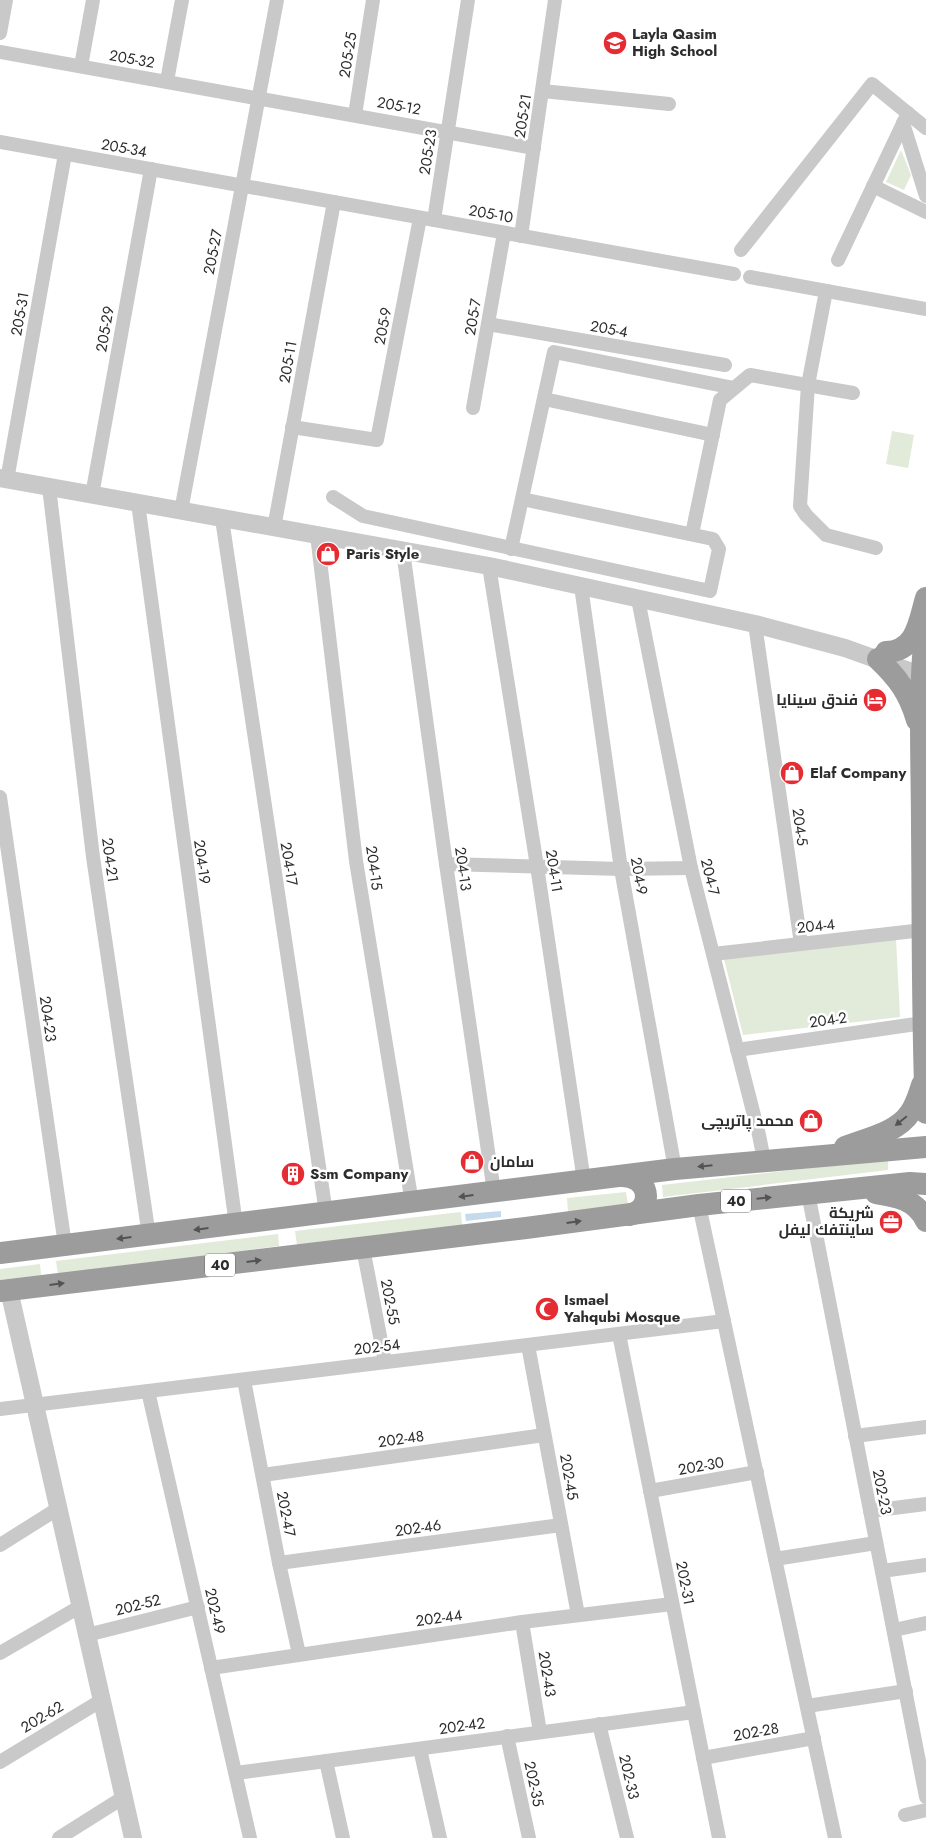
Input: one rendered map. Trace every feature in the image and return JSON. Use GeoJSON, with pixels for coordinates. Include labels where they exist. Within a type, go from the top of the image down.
{"type":"FeatureCollection","features":[{"type":"Feature","properties":{"kind":"highway"},"geometry":{"type":"LineString","coordinates":[[922,758],[921,736],[908,694],[882,656],[904,648],[913,640],[926,598]]}},
{"type":"Feature","properties":{"kind":"highway"},"geometry":{"type":"LineString","coordinates":[[926,624],[922,758],[923,1023],[926,1113]]}},
{"type":"Feature","properties":{"kind":"highway"},"geometry":{"type":"LineString","coordinates":[[823,1155],[889,1130],[898,1124],[911,1113],[924,1079]]}},
{"type":"Feature","properties":{"kind":"highway"},"geometry":{"type":"LineString","coordinates":[[0,1253],[149,1236],[675,1169],[926,1147]]}},
{"type":"Feature","properties":{"kind":"highway"},"geometry":{"type":"LineString","coordinates":[[621,1176],[631,1176],[637,1179],[644,1186],[646,1192],[645,1202],[641,1208],[629,1215]]}},
{"type":"Feature","properties":{"kind":"highway","name":"40"},"geometry":{"type":"LineString","coordinates":[[4,1290],[363,1248],[699,1205],[910,1183],[926,1184]]}},
{"type":"Feature","properties":{"kind":"highway"},"geometry":{"type":"LineString","coordinates":[[852,1189],[903,1199],[914,1205],[926,1221]]}},
{"type":"Feature","properties":{"kind":"street"},"geometry":{"type":"LineString","coordinates":[[0,33],[6,0]]}},
{"type":"Feature","properties":{"kind":"street"},"geometry":{"type":"LineString","coordinates":[[81,66],[93,0]]}},
{"type":"Feature","properties":{"kind":"street"},"geometry":{"type":"LineString","coordinates":[[167,81],[182,0]]}},
{"type":"Feature","properties":{"kind":"street","name":"205-27"},"geometry":{"type":"LineString","coordinates":[[181,511],[277,0]]}},
{"type":"Feature","properties":{"kind":"street","name":"205-25"},"geometry":{"type":"LineString","coordinates":[[355,115],[373,0]]}},
{"type":"Feature","properties":{"kind":"street","name":"205-23"},"geometry":{"type":"LineString","coordinates":[[434,220],[468,0]]}},
{"type":"Feature","properties":{"kind":"street","name":"205-21"},"geometry":{"type":"LineString","coordinates":[[521,236],[555,0]]}},
{"type":"Feature","properties":{"kind":"street","name":"205-32"},"geometry":{"type":"LineString","coordinates":[[0,52],[259,97]]}},
{"type":"Feature","properties":{"kind":"street"},"geometry":{"type":"LineString","coordinates":[[740,250],[872,84],[905,118],[926,128]]}},
{"type":"Feature","properties":{"kind":"street"},"geometry":{"type":"LineString","coordinates":[[543,91],[669,104]]}},
{"type":"Feature","properties":{"kind":"street","name":"205-12"},"geometry":{"type":"LineString","coordinates":[[259,97],[534,148]]}},
{"type":"Feature","properties":{"kind":"street"},"geometry":{"type":"LineString","coordinates":[[838,260],[905,118]]}},
{"type":"Feature","properties":{"kind":"street"},"geometry":{"type":"LineString","coordinates":[[905,118],[926,196]]}},
{"type":"Feature","properties":{"kind":"street","name":"205-34"},"geometry":{"type":"LineString","coordinates":[[0,142],[242,186]]}},
{"type":"Feature","properties":{"kind":"street","name":"205-31"},"geometry":{"type":"LineString","coordinates":[[4,479],[65,154]]}},
{"type":"Feature","properties":{"kind":"street","name":"205-29"},"geometry":{"type":"LineString","coordinates":[[92,495],[151,169]]}},
{"type":"Feature","properties":{"kind":"street","name":"205-10"},"geometry":{"type":"LineString","coordinates":[[242,186],[734,274]]}},
{"type":"Feature","properties":{"kind":"street"},"geometry":{"type":"LineString","coordinates":[[873,186],[926,212]]}},
{"type":"Feature","properties":{"kind":"street","name":"205-11"},"geometry":{"type":"LineString","coordinates":[[274,528],[334,202]]}},
{"type":"Feature","properties":{"kind":"street","name":"205-9"},"geometry":{"type":"LineString","coordinates":[[292,427],[377,440],[420,218]]}},
{"type":"Feature","properties":{"kind":"street","name":"205-7"},"geometry":{"type":"LineString","coordinates":[[473,408],[504,233]]}},
{"type":"Feature","properties":{"kind":"street"},"geometry":{"type":"LineString","coordinates":[[750,277],[926,309]]}},
{"type":"Feature","properties":{"kind":"street"},"geometry":{"type":"LineString","coordinates":[[826,291],[808,385],[800,506],[822,533],[876,548]]}},
{"type":"Feature","properties":{"kind":"street","name":"205-4"},"geometry":{"type":"LineString","coordinates":[[488,324],[725,365]]}},
{"type":"Feature","properties":{"kind":"street"},"geometry":{"type":"LineString","coordinates":[[510,548],[554,352],[734,388]]}},
{"type":"Feature","properties":{"kind":"street"},"geometry":{"type":"LineString","coordinates":[[692,534],[720,400],[750,375],[854,393]]}},
{"type":"Feature","properties":{"kind":"street"},"geometry":{"type":"LineString","coordinates":[[544,399],[713,435]]}},
{"type":"Feature","properties":{"kind":"street"},"geometry":{"type":"LineString","coordinates":[[4,479],[489,566],[755,624],[924,668]]}},
{"type":"Feature","properties":{"kind":"street","name":"204-21"},"geometry":{"type":"LineString","coordinates":[[49,487],[93,857],[149,1236]]}},
{"type":"Feature","properties":{"kind":"street"},"geometry":{"type":"LineString","coordinates":[[332,497],[363,516],[710,591],[719,549],[713,539],[522,498]]}},
{"type":"Feature","properties":{"kind":"street","name":"204-19"},"geometry":{"type":"LineString","coordinates":[[138,503],[236,1225]]}},
{"type":"Feature","properties":{"kind":"street","name":"204-17"},"geometry":{"type":"LineString","coordinates":[[222,519],[326,1213]]}},
{"type":"Feature","properties":{"kind":"street","name":"204-15"},"geometry":{"type":"LineString","coordinates":[[317,536],[356,862],[412,1202]]}},
{"type":"Feature","properties":{"kind":"street","name":"204-13"},"geometry":{"type":"LineString","coordinates":[[403,551],[494,1192]]}},
{"type":"Feature","properties":{"kind":"street","name":"204-11"},"geometry":{"type":"LineString","coordinates":[[489,566],[537,866],[584,1181]]}},
{"type":"Feature","properties":{"kind":"street","name":"204-9"},"geometry":{"type":"LineString","coordinates":[[581,586],[621,869],[675,1169]]}},
{"type":"Feature","properties":{"kind":"street","name":"204-7"},"geometry":{"type":"LineString","coordinates":[[638,599],[691,868],[764,1160]]}},
{"type":"Feature","properties":{"kind":"street","name":"204-5"},"geometry":{"type":"LineString","coordinates":[[755,624],[801,944]]}},
{"type":"Feature","properties":{"kind":"street","name":"204-23"},"geometry":{"type":"LineString","coordinates":[[0,797],[65,1246]]}},
{"type":"Feature","properties":{"kind":"street"},"geometry":{"type":"LineString","coordinates":[[446,864],[621,869],[691,868]]}},
{"type":"Feature","properties":{"kind":"street","name":"204-4"},"geometry":{"type":"LineString","coordinates":[[713,954],[922,930]]}},
{"type":"Feature","properties":{"kind":"street","name":"204-2"},"geometry":{"type":"LineString","coordinates":[[738,1050],[923,1023]]}},
{"type":"Feature","properties":{"kind":"street","name":"202-23"},"geometry":{"type":"LineString","coordinates":[[808,1193],[926,1797]]}},
{"type":"Feature","properties":{"kind":"street"},"geometry":{"type":"LineString","coordinates":[[699,1205],[836,1838]]}},
{"type":"Feature","properties":{"kind":"street","name":"202-55"},"geometry":{"type":"LineString","coordinates":[[363,1248],[384,1362]]}},
{"type":"Feature","properties":{"kind":"street"},"geometry":{"type":"LineString","coordinates":[[4,1290],[35,1405],[133,1838]]}},
{"type":"Feature","properties":{"kind":"street","name":"202-54"},"geometry":{"type":"LineString","coordinates":[[0,1409],[724,1320]]}},
{"type":"Feature","properties":{"kind":"street","name":"202-31"},"geometry":{"type":"LineString","coordinates":[[619,1334],[719,1838]]}},
{"type":"Feature","properties":{"kind":"street","name":"202-45"},"geometry":{"type":"LineString","coordinates":[[528,1345],[578,1615]]}},
{"type":"Feature","properties":{"kind":"street","name":"202-47"},"geometry":{"type":"LineString","coordinates":[[244,1380],[279,1563],[299,1654]]}},
{"type":"Feature","properties":{"kind":"street","name":"202-49"},"geometry":{"type":"LineString","coordinates":[[148,1391],[236,1773],[246,1837]]}},
{"type":"Feature","properties":{"kind":"street"},"geometry":{"type":"LineString","coordinates":[[855,1436],[926,1427]]}},
{"type":"Feature","properties":{"kind":"street","name":"202-48"},"geometry":{"type":"LineString","coordinates":[[263,1475],[544,1435]]}},
{"type":"Feature","properties":{"kind":"street","name":"202-30"},"geometry":{"type":"LineString","coordinates":[[650,1492],[756,1472]]}},
{"type":"Feature","properties":{"kind":"street"},"geometry":{"type":"LineString","coordinates":[[870,1511],[926,1504]]}},
{"type":"Feature","properties":{"kind":"street"},"geometry":{"type":"LineString","coordinates":[[0,1545],[59,1508]]}},
{"type":"Feature","properties":{"kind":"street","name":"202-46"},"geometry":{"type":"LineString","coordinates":[[279,1563],[561,1525]]}},
{"type":"Feature","properties":{"kind":"street"},"geometry":{"type":"LineString","coordinates":[[775,1560],[876,1543]]}},
{"type":"Feature","properties":{"kind":"street"},"geometry":{"type":"LineString","coordinates":[[882,1571],[926,1565]]}},
{"type":"Feature","properties":{"kind":"street","name":"202-44"},"geometry":{"type":"LineString","coordinates":[[211,1668],[522,1622],[672,1604]]}},
{"type":"Feature","properties":{"kind":"street"},"geometry":{"type":"LineString","coordinates":[[0,1653],[81,1606]]}},
{"type":"Feature","properties":{"kind":"street","name":"202-52"},"geometry":{"type":"LineString","coordinates":[[87,1635],[198,1607]]}},
{"type":"Feature","properties":{"kind":"street","name":"202-43"},"geometry":{"type":"LineString","coordinates":[[522,1622],[540,1732]]}},
{"type":"Feature","properties":{"kind":"street"},"geometry":{"type":"LineString","coordinates":[[894,1630],[926,1623]]}},
{"type":"Feature","properties":{"kind":"street"},"geometry":{"type":"LineString","coordinates":[[807,1706],[906,1691]]}},
{"type":"Feature","properties":{"kind":"street","name":"202-62"},"geometry":{"type":"LineString","coordinates":[[0,1762],[102,1700]]}},
{"type":"Feature","properties":{"kind":"street","name":"202-42"},"geometry":{"type":"LineString","coordinates":[[236,1773],[694,1712]]}},
{"type":"Feature","properties":{"kind":"street","name":"202-33"},"geometry":{"type":"LineString","coordinates":[[599,1724],[627,1838]]}},
{"type":"Feature","properties":{"kind":"street","name":"202-35"},"geometry":{"type":"LineString","coordinates":[[507,1736],[529,1838]]}},
{"type":"Feature","properties":{"kind":"street","name":"202-28"},"geometry":{"type":"LineString","coordinates":[[703,1758],[814,1738]]}},
{"type":"Feature","properties":{"kind":"street"},"geometry":{"type":"LineString","coordinates":[[420,1748],[440,1838]]}},
{"type":"Feature","properties":{"kind":"street"},"geometry":{"type":"LineString","coordinates":[[326,1761],[343,1838]]}},
{"type":"Feature","properties":{"kind":"street"},"geometry":{"type":"LineString","coordinates":[[59,1838],[124,1797]]}},
{"type":"Feature","properties":{"kind":"street"},"geometry":{"type":"LineString","coordinates":[[905,1815],[926,1810]]}},
{"type":"Feature","properties":{"kind":"green space"},"geometry":{"type":"Polygon","coordinates":[[[901,150],[911,175],[904,190],[886,182],[901,150]]]}},
{"type":"Feature","properties":{"kind":"green space"},"geometry":{"type":"Polygon","coordinates":[[[892,431],[914,435],[908,468],[886,464],[892,431]]]}},
{"type":"Feature","properties":{"kind":"green space"},"geometry":{"type":"Polygon","coordinates":[[[896,939],[900,1017],[743,1035],[724,959],[896,939]]]}},
{"type":"Feature","properties":{"kind":"green space"},"geometry":{"type":"Polygon","coordinates":[[[888,1159],[888,1170],[663,1197],[662,1185],[888,1159]]]}},
{"type":"Feature","properties":{"kind":"green space"},"geometry":{"type":"Polygon","coordinates":[[[626,1192],[628,1205],[568,1212],[567,1198],[626,1192]]]}},
{"type":"Feature","properties":{"kind":"green space"},"geometry":{"type":"Polygon","coordinates":[[[461,1212],[462,1225],[297,1245],[295,1231],[461,1212]]]}},
{"type":"Feature","properties":{"kind":"green space"},"geometry":{"type":"Polygon","coordinates":[[[278,1234],[279,1246],[58,1274],[56,1261],[278,1234]]]}},
{"type":"Feature","properties":{"kind":"green space"},"geometry":{"type":"Polygon","coordinates":[[[40,1264],[41,1275],[0,1280],[0,1269],[40,1264]]]}},
{"type":"Feature","properties":{"kind":"water"},"geometry":{"type":"Polygon","coordinates":[[[501,1211],[501,1217],[466,1221],[465,1214],[501,1211]]]}},
{"type":"Feature","properties":{"kind":"place","name":"Layla Qasim High School"},"geometry":{"type":"Point","coordinates":[615,43]}},
{"type":"Feature","properties":{"kind":"place","name":"Paris Style"},"geometry":{"type":"Point","coordinates":[328,554]}},
{"type":"Feature","properties":{"kind":"place","name":"فندق سينايا"},"geometry":{"type":"Point","coordinates":[875,700]}},
{"type":"Feature","properties":{"kind":"place","name":"Elaf Company"},"geometry":{"type":"Point","coordinates":[792,773]}},
{"type":"Feature","properties":{"kind":"place","name":"محمد پاتریچی"},"geometry":{"type":"Point","coordinates":[811,1121]}},
{"type":"Feature","properties":{"kind":"place","name":"سامان"},"geometry":{"type":"Point","coordinates":[472,1162]}},
{"type":"Feature","properties":{"kind":"place","name":"Ssm Company"},"geometry":{"type":"Point","coordinates":[293,1174]}},
{"type":"Feature","properties":{"kind":"place","name":"شريكة ساينتفك ليفل"},"geometry":{"type":"Point","coordinates":[891,1222]}},
{"type":"Feature","properties":{"kind":"place","name":"Ismael Yahqubi Mosque"},"geometry":{"type":"Point","coordinates":[547,1309]}}]}
